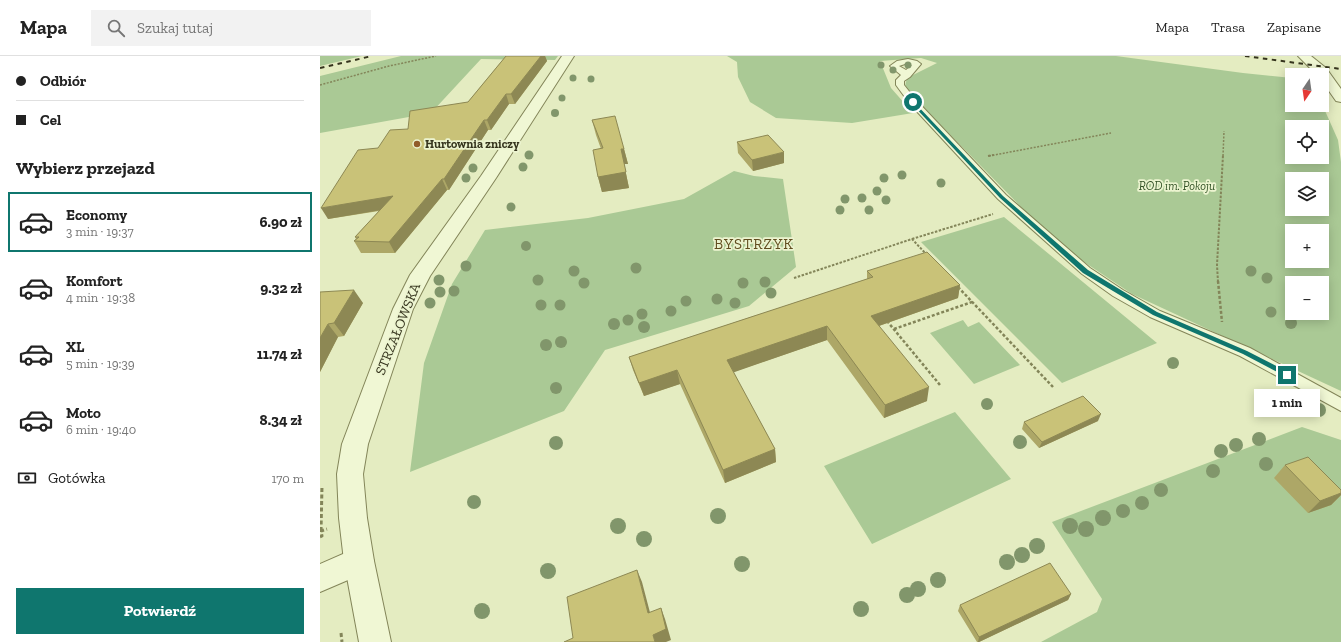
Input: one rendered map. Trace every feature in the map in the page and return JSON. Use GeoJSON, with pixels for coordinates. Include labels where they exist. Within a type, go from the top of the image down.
{"type":"FeatureCollection","features":[{"type":"Feature","properties":{"kind":"street","name":"STRZAŁOWSKA"},"geometry":{"type":"LineString","coordinates":[[375,642],[359,561],[353,518],[350,474],[355,444],[403,308],[420,275],[488,178],[568,56]]}},
{"type":"Feature","properties":{"kind":"street"},"geometry":{"type":"LineString","coordinates":[[1304,56],[1316,66],[1339,91]]}},
{"type":"Feature","properties":{"kind":"street"},"geometry":{"type":"LineString","coordinates":[[320,578],[359,561]]}},
{"type":"Feature","properties":{"kind":"lane"},"geometry":{"type":"LineString","coordinates":[[907,75],[900,80],[900,86],[913,102],[1013,208],[1086,271],[1155,314],[1245,352],[1341,405]]}},
{"type":"Feature","properties":{"kind":"path"},"geometry":{"type":"LineString","coordinates":[[320,85],[389,66],[436,56]]}},
{"type":"Feature","properties":{"kind":"path"},"geometry":{"type":"LineString","coordinates":[[1222,327],[1217,265],[1224,131]]}},
{"type":"Feature","properties":{"kind":"path"},"geometry":{"type":"LineString","coordinates":[[988,156],[1111,133]]}},
{"type":"Feature","properties":{"kind":"path"},"geometry":{"type":"LineString","coordinates":[[794,278],[1013,208]]}},
{"type":"Feature","properties":{"kind":"path"},"geometry":{"type":"LineString","coordinates":[[912,240],[929,256]]}},
{"type":"Feature","properties":{"kind":"path"},"geometry":{"type":"LineString","coordinates":[[956,285],[1054,387]]}},
{"type":"Feature","properties":{"kind":"path"},"geometry":{"type":"LineString","coordinates":[[894,329],[972,302]]}},
{"type":"Feature","properties":{"kind":"path"},"geometry":{"type":"LineString","coordinates":[[886,319],[940,385]]}},
{"type":"Feature","properties":{"kind":"path"},"geometry":{"type":"LineString","coordinates":[[340,627],[342,642]]}},
{"type":"Feature","properties":{"kind":"green space"},"geometry":{"type":"Polygon","coordinates":[[[320,56],[362,56],[320,66],[320,56]]]}},
{"type":"Feature","properties":{"kind":"green space"},"geometry":{"type":"Polygon","coordinates":[[[401,56],[558,56],[555,60],[481,59],[431,113],[320,133],[320,76],[401,56]]]}},
{"type":"Feature","properties":{"kind":"green space","name":"ROD im. Pokoju"},"geometry":{"type":"Polygon","coordinates":[[[727,56],[1116,56],[1285,77],[1285,112],[1326,112],[1338,140],[1341,162],[1341,391],[1132,294],[1081,260],[1039,225],[914,98],[905,86],[907,78],[937,63],[921,58],[880,61],[891,88],[913,113],[852,123],[776,118],[750,102],[738,77],[737,62],[727,56]]]}},
{"type":"Feature","properties":{"kind":"green space"},"geometry":{"type":"Polygon","coordinates":[[[734,171],[754,176],[783,179],[796,267],[749,306],[605,350],[564,411],[410,472],[424,363],[452,284],[485,230],[588,218],[684,199],[734,171]]]}},
{"type":"Feature","properties":{"kind":"green space"},"geometry":{"type":"Polygon","coordinates":[[[1004,217],[1157,343],[1062,383],[921,242],[1004,217]]]}},
{"type":"Feature","properties":{"kind":"green space"},"geometry":{"type":"Polygon","coordinates":[[[963,320],[968,327],[979,322],[1020,365],[974,384],[930,333],[963,320]]]}},
{"type":"Feature","properties":{"kind":"green space"},"geometry":{"type":"Polygon","coordinates":[[[955,412],[1011,479],[872,544],[824,466],[955,412]]]}},
{"type":"Feature","properties":{"kind":"green space"},"geometry":{"type":"Polygon","coordinates":[[[1302,427],[1341,440],[1341,642],[1041,642],[1097,612],[1102,599],[1052,522],[1302,427]]]}},
{"type":"Feature","properties":{"kind":"building"},"geometry":{"type":"Polygon","coordinates":[[[506,56],[541,56],[511,94],[506,94],[487,120],[484,120],[444,179],[442,179],[389,242],[354,241],[359,237],[355,237],[393,196],[321,208],[358,150],[378,148],[390,130],[408,129],[410,111],[468,102],[506,56]]]}},
{"type":"Feature","properties":{"kind":"building"},"geometry":{"type":"Polygon","coordinates":[[[615,116],[624,149],[621,149],[626,172],[598,177],[593,150],[603,148],[592,120],[615,116]]]}},
{"type":"Feature","properties":{"kind":"building"},"geometry":{"type":"Polygon","coordinates":[[[768,135],[784,152],[752,160],[737,142],[768,135]]]}},
{"type":"Feature","properties":{"kind":"building"},"geometry":{"type":"Polygon","coordinates":[[[927,252],[960,285],[871,316],[929,387],[885,405],[827,326],[727,360],[775,449],[723,470],[677,370],[639,383],[629,357],[873,277],[867,271],[927,252]]]}},
{"type":"Feature","properties":{"kind":"building"},"geometry":{"type":"Polygon","coordinates":[[[354,290],[334,323],[328,324],[320,338],[320,292],[354,290]]]}},
{"type":"Feature","properties":{"kind":"building"},"geometry":{"type":"Polygon","coordinates":[[[1083,396],[1101,414],[1042,442],[1024,422],[1083,396]]]}},
{"type":"Feature","properties":{"kind":"building"},"geometry":{"type":"Polygon","coordinates":[[[1308,457],[1341,490],[1341,493],[1320,501],[1285,465],[1308,457]]]}},
{"type":"Feature","properties":{"kind":"building"},"geometry":{"type":"Polygon","coordinates":[[[1050,563],[1071,594],[979,637],[960,605],[1050,563]]]}},
{"type":"Feature","properties":{"kind":"building"},"geometry":{"type":"Polygon","coordinates":[[[637,570],[648,613],[661,608],[666,629],[653,635],[655,642],[564,642],[573,638],[567,597],[637,570]]]}},
{"type":"Feature","properties":{"kind":"railway"},"geometry":{"type":"LineString","coordinates":[[320,68],[372,56]]}},
{"type":"Feature","properties":{"kind":"railway"},"geometry":{"type":"LineString","coordinates":[[1245,56],[1341,69]]}},
{"type":"Feature","properties":{"kind":"place","name":"Hurtownia zniczy"},"geometry":{"type":"Point","coordinates":[417,144]}},
{"type":"Feature","properties":{"kind":"district","name":"BYSTRZYK"},"geometry":{"type":"Point","coordinates":[754,244]}},
{"type":"Feature","properties":{"kind":"route"},"geometry":{"type":"LineString","coordinates":[[913,102],[944,137],[1013,208],[1086,271],[1155,314],[1245,352],[1287,375]]}}]}
